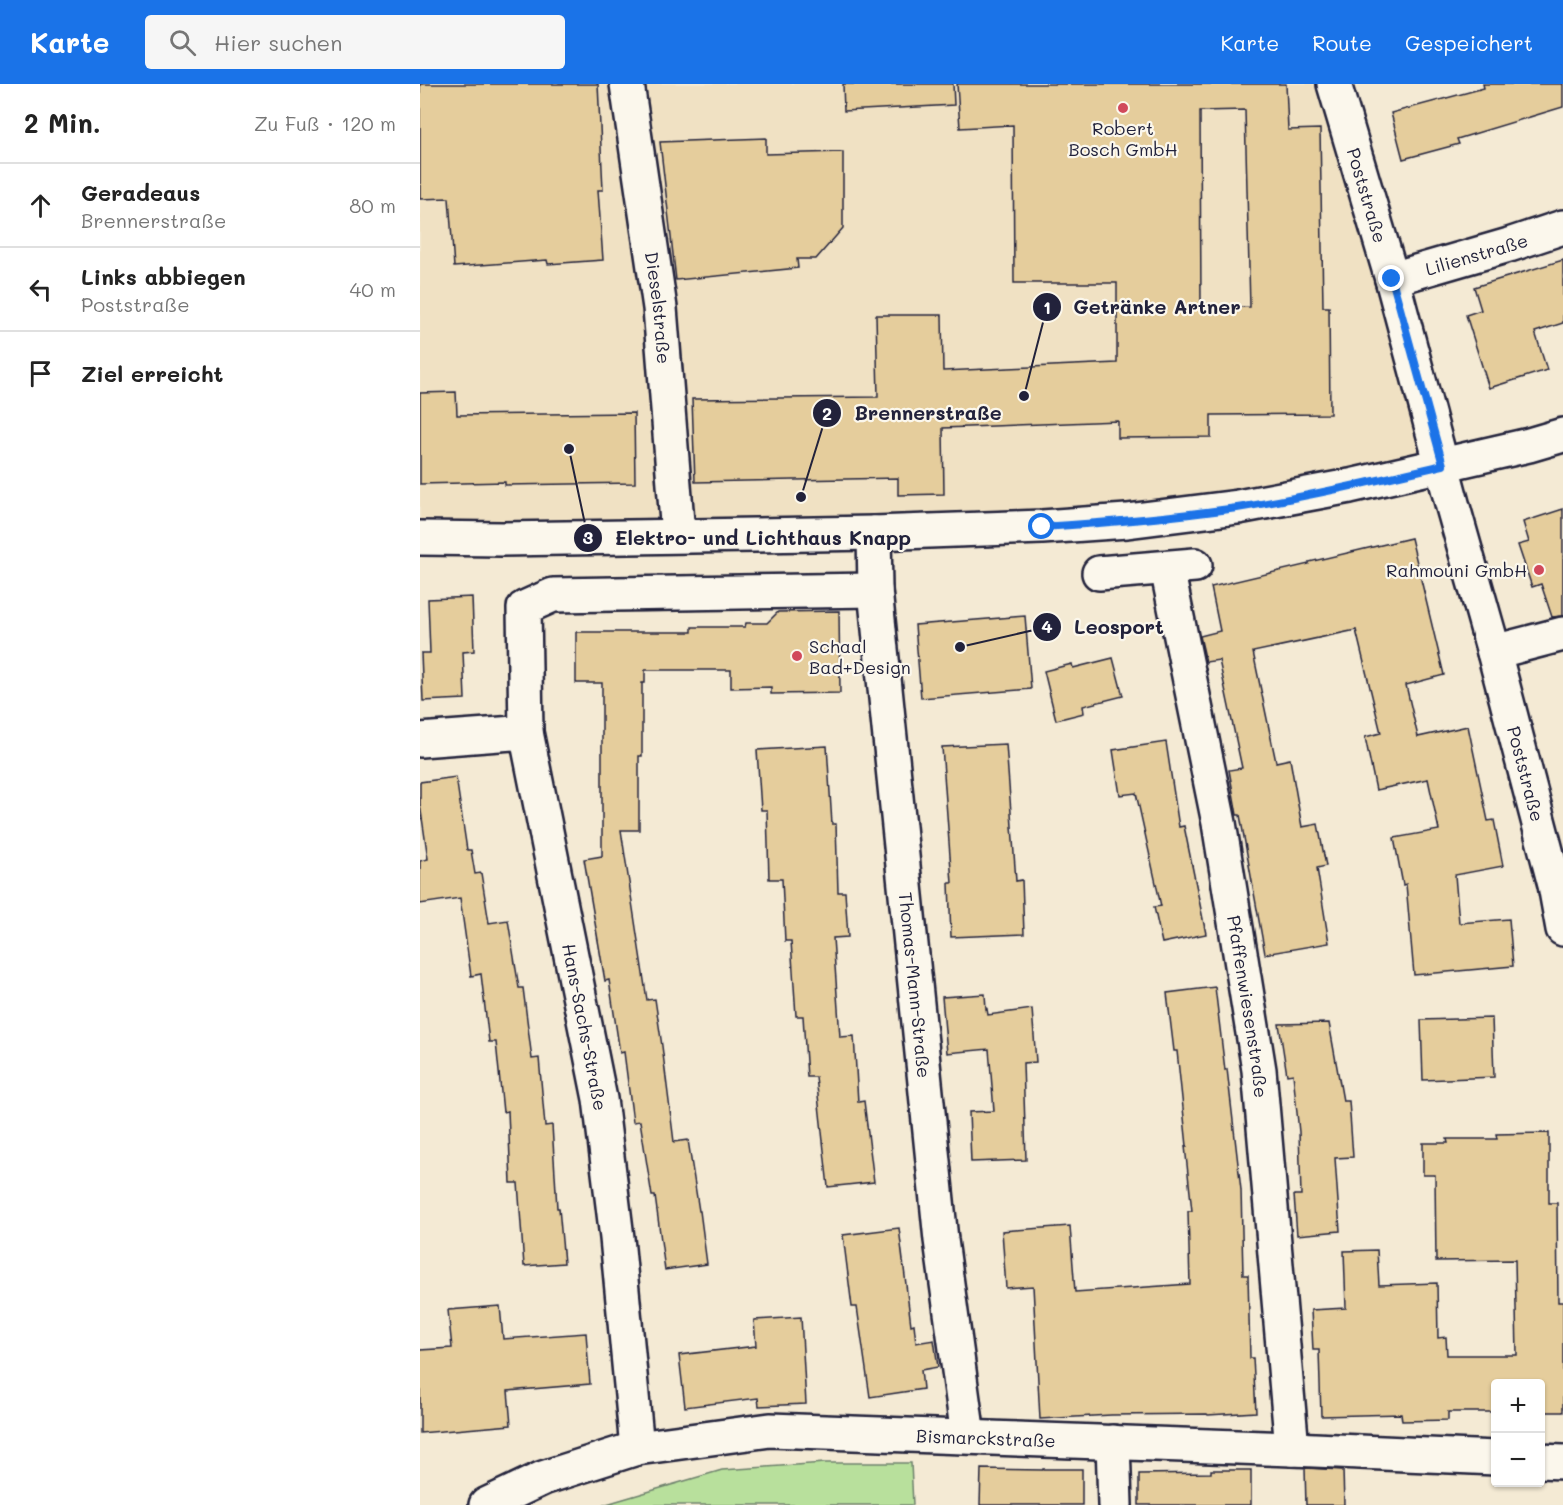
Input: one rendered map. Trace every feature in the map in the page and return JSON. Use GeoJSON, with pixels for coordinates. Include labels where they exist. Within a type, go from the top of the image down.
{"type":"FeatureCollection","features":[{"type":"Feature","properties":{"kind":"street","name":"Dieselstraße"},"geometry":{"type":"LineString","coordinates":[[627,84],[660,308],[678,535]]}},
{"type":"Feature","properties":{"kind":"street","name":"Poststraße"},"geometry":{"type":"LineString","coordinates":[[1340,85],[1494,652],[1555,885],[1563,929]]}},
{"type":"Feature","properties":{"kind":"street","name":"Lilienstraße"},"geometry":{"type":"LineString","coordinates":[[1392,279],[1563,227]]}},
{"type":"Feature","properties":{"kind":"street"},"geometry":{"type":"LineString","coordinates":[[420,538],[502,539],[874,533],[1042,527],[1127,521],[1238,507],[1350,486],[1529,445],[1563,435]]}},
{"type":"Feature","properties":{"kind":"street","name":"Thomas-Mann-Straße"},"geometry":{"type":"LineString","coordinates":[[874,533],[875,590],[941,1240],[968,1436]]}},
{"type":"Feature","properties":{"kind":"street","name":"Pfaffenwiesenstraße"},"geometry":{"type":"LineString","coordinates":[[1099,573],[1181,566],[1259,1070],[1292,1449]]}},
{"type":"Feature","properties":{"kind":"street","name":"Hans-Sachs-Straße"},"geometry":{"type":"LineString","coordinates":[[637,1448],[617,1238],[600,1100],[526,732],[524,608],[553,595],[875,590]]}},
{"type":"Feature","properties":{"kind":"street"},"geometry":{"type":"LineString","coordinates":[[1494,652],[1563,634]]}},
{"type":"Feature","properties":{"kind":"street"},"geometry":{"type":"LineString","coordinates":[[420,740],[526,732]]}},
{"type":"Feature","properties":{"kind":"street","name":"Bismarckstraße"},"geometry":{"type":"LineString","coordinates":[[486,1505],[543,1478],[637,1448],[770,1430],[1491,1458]]}},
{"type":"Feature","properties":{"kind":"street"},"geometry":{"type":"LineString","coordinates":[[1113,1442],[1115,1505]]}},
{"type":"Feature","properties":{"kind":"street"},"geometry":{"type":"LineString","coordinates":[[1545,1461],[1563,1462]]}},
{"type":"Feature","properties":{"kind":"shaded area"},"geometry":{"type":"Polygon","coordinates":[[[420,84],[1334,84],[1443,465],[1238,507],[420,538],[420,84]]]}},
{"type":"Feature","properties":{"kind":"green space"},"geometry":{"type":"Polygon","coordinates":[[[825,1463],[911,1463],[913,1505],[603,1505],[722,1470],[825,1463]]]}},
{"type":"Feature","properties":{"kind":"building"},"geometry":{"type":"Polygon","coordinates":[[[420,84],[598,84],[603,190],[598,190],[603,260],[548,264],[547,260],[454,267],[449,198],[420,199],[420,84]]]}},
{"type":"Feature","properties":{"kind":"building"},"geometry":{"type":"Polygon","coordinates":[[[843,84],[953,84],[954,105],[844,111],[843,84]]]}},
{"type":"Feature","properties":{"kind":"building"},"geometry":{"type":"Polygon","coordinates":[[[957,84],[1286,84],[1288,130],[1320,129],[1323,307],[1329,307],[1330,414],[1211,415],[1211,437],[1118,438],[1118,421],[943,428],[944,494],[898,495],[898,478],[695,482],[692,399],[878,397],[876,315],[942,315],[943,371],[1117,363],[1117,283],[1014,283],[1013,125],[960,128],[957,84]],[[1245,110],[1200,111],[1201,308],[1250,307],[1245,110]]]}},
{"type":"Feature","properties":{"kind":"building"},"geometry":{"type":"Polygon","coordinates":[[[1483,84],[1563,84],[1563,107],[1457,139],[1459,144],[1403,159],[1391,113],[1484,88],[1483,84]]]}},
{"type":"Feature","properties":{"kind":"building"},"geometry":{"type":"Polygon","coordinates":[[[766,138],[766,154],[843,152],[843,228],[816,259],[797,259],[798,268],[676,280],[660,142],[766,138]]]}},
{"type":"Feature","properties":{"kind":"building"},"geometry":{"type":"Polygon","coordinates":[[[1563,260],[1563,323],[1535,332],[1547,370],[1489,388],[1466,315],[1481,310],[1474,287],[1563,260]]]}},
{"type":"Feature","properties":{"kind":"building"},"geometry":{"type":"Polygon","coordinates":[[[456,392],[457,415],[634,413],[635,483],[420,484],[420,393],[456,392]]]}},
{"type":"Feature","properties":{"kind":"building"},"geometry":{"type":"Polygon","coordinates":[[[1563,509],[1563,616],[1552,617],[1541,584],[1532,587],[1518,545],[1529,542],[1523,522],[1563,509]]]}},
{"type":"Feature","properties":{"kind":"building"},"geometry":{"type":"Polygon","coordinates":[[[1411,538],[1444,675],[1406,685],[1418,737],[1468,726],[1488,821],[1494,820],[1503,866],[1455,875],[1459,923],[1509,919],[1513,966],[1414,975],[1406,884],[1403,885],[1394,838],[1439,830],[1428,779],[1376,790],[1365,737],[1381,733],[1356,630],[1253,652],[1276,762],[1290,759],[1302,827],[1318,824],[1326,866],[1317,868],[1329,943],[1265,954],[1240,815],[1237,815],[1229,770],[1242,768],[1219,660],[1206,662],[1200,636],[1220,631],[1211,587],[1411,538]]]}},
{"type":"Feature","properties":{"kind":"building"},"geometry":{"type":"Polygon","coordinates":[[[472,597],[474,651],[463,652],[465,699],[423,701],[421,653],[430,653],[428,599],[472,597]]]}},
{"type":"Feature","properties":{"kind":"building"},"geometry":{"type":"Polygon","coordinates":[[[839,611],[840,693],[771,694],[771,687],[731,688],[731,670],[645,670],[645,683],[642,683],[642,756],[639,756],[639,830],[621,830],[647,1000],[655,999],[674,1142],[688,1140],[707,1264],[665,1270],[655,1196],[652,1196],[640,1121],[633,1122],[624,1052],[620,1053],[609,980],[605,981],[584,859],[602,856],[602,683],[576,683],[576,632],[692,632],[692,627],[745,627],[746,623],[767,623],[778,612],[839,611]]]}},
{"type":"Feature","properties":{"kind":"building"},"geometry":{"type":"Polygon","coordinates":[[[1025,616],[1031,689],[921,698],[915,625],[1025,616]]]}},
{"type":"Feature","properties":{"kind":"building"},"geometry":{"type":"Polygon","coordinates":[[[1113,658],[1123,696],[1083,706],[1084,713],[1056,720],[1044,671],[1072,664],[1073,668],[1113,658]]]}},
{"type":"Feature","properties":{"kind":"building"},"geometry":{"type":"Polygon","coordinates":[[[1166,742],[1179,827],[1184,826],[1206,934],[1162,943],[1154,907],[1161,906],[1136,793],[1120,795],[1113,750],[1166,742]]]}},
{"type":"Feature","properties":{"kind":"building"},"geometry":{"type":"Polygon","coordinates":[[[1006,744],[1016,881],[1022,880],[1024,934],[951,937],[949,883],[952,883],[942,747],[1006,744]]]}},
{"type":"Feature","properties":{"kind":"building"},"geometry":{"type":"Polygon","coordinates":[[[827,746],[832,824],[836,824],[838,892],[845,892],[848,937],[833,938],[840,1037],[854,1036],[858,1102],[864,1101],[874,1182],[828,1187],[816,1077],[807,1077],[803,1016],[796,1016],[791,941],[785,941],[782,879],[769,879],[767,810],[761,810],[757,750],[827,746]]]}},
{"type":"Feature","properties":{"kind":"building"},"geometry":{"type":"Polygon","coordinates":[[[456,777],[467,850],[471,850],[475,874],[481,873],[489,923],[508,920],[519,988],[523,988],[532,1059],[539,1058],[545,1126],[552,1125],[557,1208],[559,1208],[564,1263],[524,1266],[518,1183],[511,1183],[508,1111],[503,1112],[496,1042],[489,1042],[481,974],[471,976],[460,898],[420,904],[420,861],[428,859],[420,804],[420,782],[456,777]]]}},
{"type":"Feature","properties":{"kind":"building"},"geometry":{"type":"Polygon","coordinates":[[[1215,987],[1241,1190],[1243,1275],[1248,1275],[1250,1358],[1253,1358],[1256,1412],[1040,1419],[1033,1286],[1006,1288],[1002,1231],[1070,1226],[1075,1292],[1190,1284],[1188,1211],[1192,1211],[1185,1146],[1187,1146],[1177,1051],[1174,1051],[1167,993],[1215,987]]]}},
{"type":"Feature","properties":{"kind":"building"},"geometry":{"type":"Polygon","coordinates":[[[985,994],[988,1015],[1032,1009],[1036,1062],[1023,1063],[1026,1160],[971,1162],[969,1112],[994,1111],[989,1049],[947,1053],[942,997],[985,994]]]}},
{"type":"Feature","properties":{"kind":"building"},"geometry":{"type":"Polygon","coordinates":[[[1492,1018],[1494,1077],[1423,1080],[1421,1020],[1492,1018]]]}},
{"type":"Feature","properties":{"kind":"building"},"geometry":{"type":"Polygon","coordinates":[[[1329,1023],[1343,1101],[1349,1101],[1353,1157],[1335,1158],[1340,1231],[1297,1235],[1294,1195],[1301,1195],[1299,1132],[1293,1074],[1287,1075],[1279,1024],[1329,1023]]]}},
{"type":"Feature","properties":{"kind":"building"},"geometry":{"type":"Polygon","coordinates":[[[1549,1133],[1549,1203],[1557,1203],[1558,1302],[1563,1302],[1563,1412],[1545,1412],[1545,1379],[1491,1379],[1491,1412],[1448,1412],[1448,1420],[1402,1421],[1401,1414],[1321,1416],[1319,1350],[1313,1350],[1311,1310],[1346,1308],[1344,1251],[1377,1250],[1379,1285],[1437,1283],[1438,1338],[1446,1337],[1447,1355],[1517,1355],[1515,1260],[1436,1261],[1435,1175],[1423,1175],[1423,1143],[1448,1143],[1447,1139],[1497,1139],[1496,1134],[1549,1133]]]}},
{"type":"Feature","properties":{"kind":"building"},"geometry":{"type":"Polygon","coordinates":[[[899,1228],[911,1325],[914,1324],[916,1343],[934,1340],[938,1367],[921,1370],[923,1389],[870,1397],[857,1307],[852,1307],[843,1235],[899,1228]]]}},
{"type":"Feature","properties":{"kind":"building"},"geometry":{"type":"Polygon","coordinates":[[[500,1306],[503,1339],[586,1333],[590,1384],[508,1391],[511,1425],[420,1433],[420,1350],[452,1348],[448,1310],[500,1306]]]}},
{"type":"Feature","properties":{"kind":"building"},"geometry":{"type":"Polygon","coordinates":[[[801,1317],[806,1404],[759,1406],[758,1398],[685,1407],[679,1355],[756,1346],[754,1320],[801,1317]]]}},
{"type":"Feature","properties":{"kind":"building"},"geometry":{"type":"Polygon","coordinates":[[[1305,1468],[1343,1470],[1344,1505],[1306,1505],[1305,1468]]]}},
{"type":"Feature","properties":{"kind":"building"},"geometry":{"type":"Polygon","coordinates":[[[981,1469],[1082,1469],[1082,1505],[980,1505],[981,1469]]]}},
{"type":"Feature","properties":{"kind":"building"},"geometry":{"type":"Polygon","coordinates":[[[1211,1470],[1251,1470],[1251,1505],[1139,1505],[1139,1474],[1211,1473],[1211,1470]]]}},
{"type":"Feature","properties":{"kind":"place","name":"Robert Bosch GmbH"},"geometry":{"type":"Point","coordinates":[1123,108]}},
{"type":"Feature","properties":{"kind":"place","name":"Getränke Artner"},"geometry":{"type":"Point","coordinates":[1024,396]}},
{"type":"Feature","properties":{"kind":"place","name":"Elektro- und Lichthaus Knapp"},"geometry":{"type":"Point","coordinates":[569,449]}},
{"type":"Feature","properties":{"kind":"place","name":"Brennerstraße"},"geometry":{"type":"Point","coordinates":[801,497]}},
{"type":"Feature","properties":{"kind":"place","name":"Rahmouni GmbH"},"geometry":{"type":"Point","coordinates":[1539,570]}},
{"type":"Feature","properties":{"kind":"place","name":"Leosport"},"geometry":{"type":"Point","coordinates":[960,647]}},
{"type":"Feature","properties":{"kind":"place","name":"Schaal Bad+Design"},"geometry":{"type":"Point","coordinates":[797,656]}},
{"type":"Feature","properties":{"kind":"route"},"geometry":{"type":"LineString","coordinates":[[1042,527],[1127,521],[1238,507],[1350,486],[1443,465],[1392,279]]}}]}
